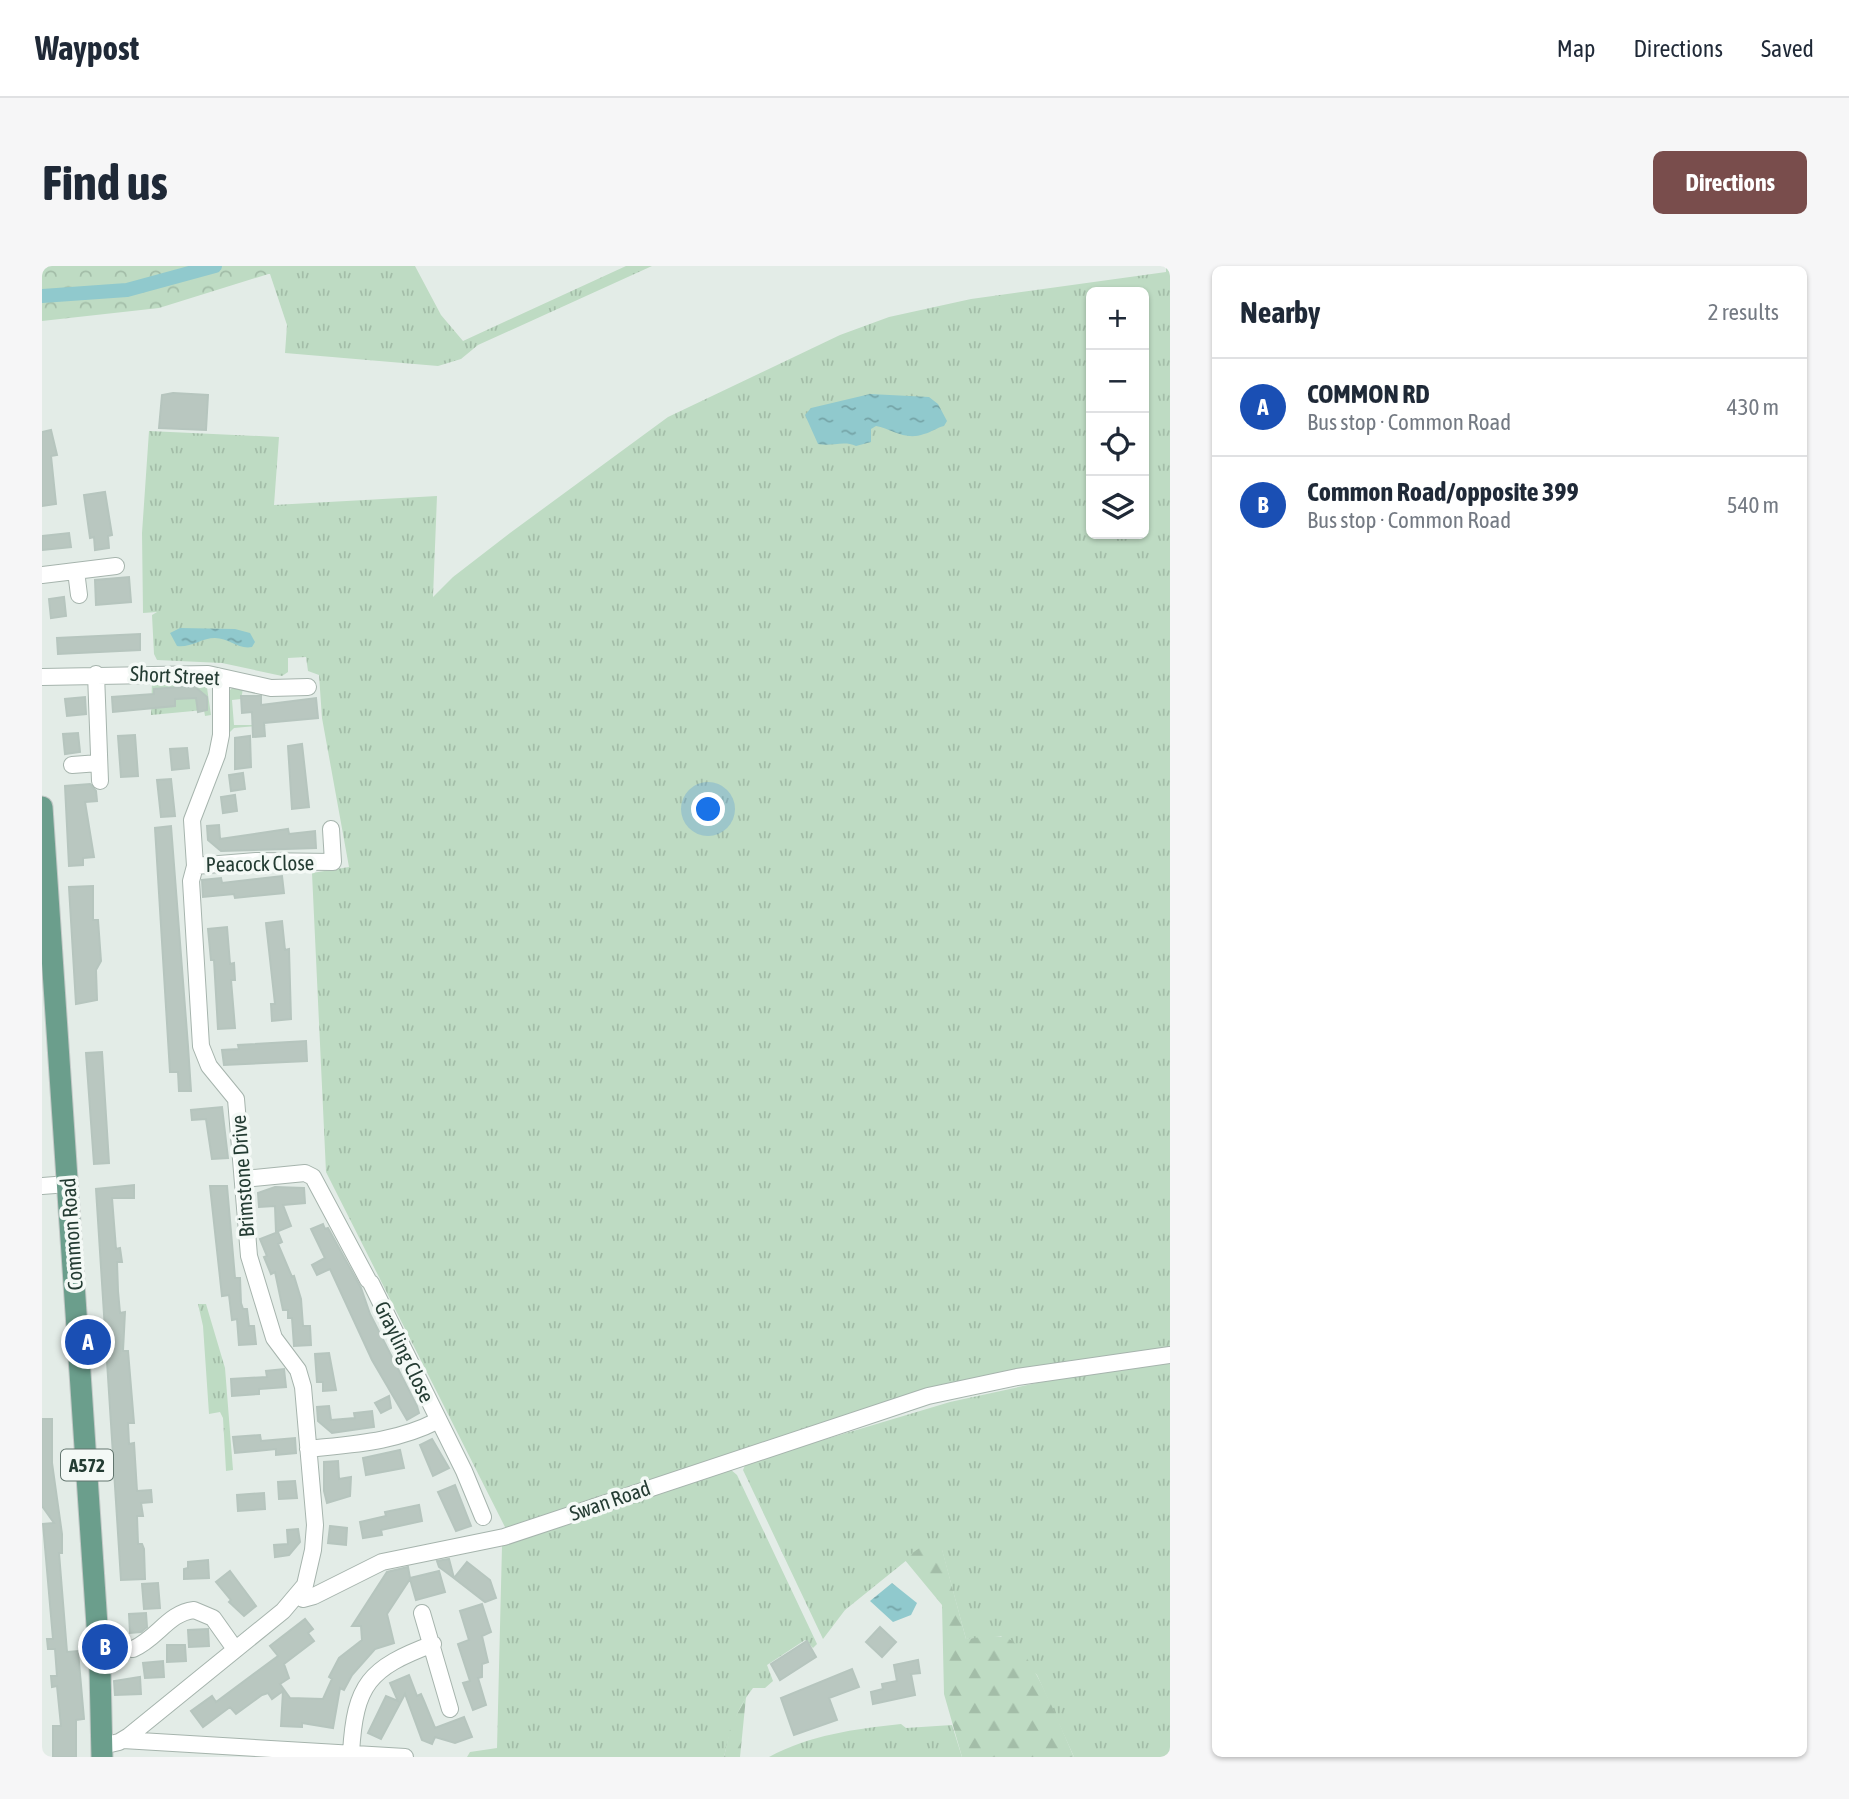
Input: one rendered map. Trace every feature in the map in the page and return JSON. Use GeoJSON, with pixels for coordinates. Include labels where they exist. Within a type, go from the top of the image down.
{"type":"FeatureCollection","features":[{"type":"Feature","properties":{"kind":"main road","name":"Common Road"},"geometry":{"type":"LineString","coordinates":[[42,807],[100,1670],[102,1751]]}},
{"type":"Feature","properties":{"kind":"street"},"geometry":{"type":"LineString","coordinates":[[42,575],[116,566]]}},
{"type":"Feature","properties":{"kind":"street"},"geometry":{"type":"LineString","coordinates":[[76,571],[79,595]]}},
{"type":"Feature","properties":{"kind":"street"},"geometry":{"type":"LineString","coordinates":[[96,674],[100,781]]}},
{"type":"Feature","properties":{"kind":"street","name":"Short Street"},"geometry":{"type":"LineString","coordinates":[[42,677],[208,674],[271,688],[308,687]]}},
{"type":"Feature","properties":{"kind":"street","name":"Brimstone Drive"},"geometry":{"type":"LineString","coordinates":[[221,677],[222,725],[217,755],[192,820],[195,866],[191,881],[201,1046],[209,1066],[236,1099],[249,1256],[274,1338],[301,1379],[315,1525],[313,1550],[305,1585],[299,1594]]}},
{"type":"Feature","properties":{"kind":"street"},"geometry":{"type":"LineString","coordinates":[[72,765],[99,763]]}},
{"type":"Feature","properties":{"kind":"street","name":"Peacock Close"},"geometry":{"type":"LineString","coordinates":[[195,866],[256,862],[333,863],[331,829]]}},
{"type":"Feature","properties":{"kind":"street","name":"Grayling Close"},"geometry":{"type":"LineString","coordinates":[[243,1179],[305,1173],[313,1177],[369,1282],[483,1517]]}},
{"type":"Feature","properties":{"kind":"street"},"geometry":{"type":"LineString","coordinates":[[42,1186],[68,1184]]}},
{"type":"Feature","properties":{"kind":"street","name":"Swan Road"},"geometry":{"type":"LineString","coordinates":[[102,1751],[123,1740],[299,1594],[303,1599],[309,1598],[382,1562],[504,1537],[928,1396],[1017,1377],[1170,1355]]}},
{"type":"Feature","properties":{"kind":"street","name":"Grayling Close"},"geometry":{"type":"LineString","coordinates":[[308,1449],[376,1442],[410,1434],[437,1421]]}},
{"type":"Feature","properties":{"kind":"street"},"geometry":{"type":"LineString","coordinates":[[131,1650],[151,1640],[174,1617],[194,1610],[213,1618],[235,1649]]}},
{"type":"Feature","properties":{"kind":"street"},"geometry":{"type":"LineString","coordinates":[[422,1613],[433,1644],[440,1684],[450,1709]]}},
{"type":"Feature","properties":{"kind":"street"},"geometry":{"type":"LineString","coordinates":[[351,1753],[355,1711],[361,1692],[371,1676],[397,1658],[433,1644]]}},
{"type":"Feature","properties":{"kind":"street"},"geometry":{"type":"LineString","coordinates":[[123,1740],[248,1752],[351,1753],[405,1757]]}},
{"type":"Feature","properties":{"kind":"green space"},"geometry":{"type":"Polygon","coordinates":[[[42,266],[294,266],[159,308],[42,321],[42,266]]]}},
{"type":"Feature","properties":{"kind":"green space"},"geometry":{"type":"Polygon","coordinates":[[[229,266],[415,266],[441,315],[463,341],[626,266],[652,266],[478,345],[461,359],[438,366],[285,353],[287,325],[270,274],[251,273],[229,266]]]}},
{"type":"Feature","properties":{"kind":"green space"},"geometry":{"type":"Polygon","coordinates":[[[1166,266],[1170,266],[1170,1347],[998,1374],[887,1401],[506,1529],[326,1172],[312,873],[349,867],[322,718],[319,675],[308,671],[306,657],[288,658],[288,672],[282,676],[222,663],[157,660],[154,654],[152,615],[157,612],[143,613],[142,533],[149,431],[279,437],[274,505],[437,496],[433,597],[453,577],[510,533],[668,417],[840,335],[889,317],[971,299],[1166,272],[1166,266]]]}},
{"type":"Feature","properties":{"kind":"green space"},"geometry":{"type":"Polygon","coordinates":[[[152,681],[206,681],[211,715],[205,716],[204,710],[151,715],[152,681]]]}},
{"type":"Feature","properties":{"kind":"green space"},"geometry":{"type":"Polygon","coordinates":[[[233,687],[243,689],[241,699],[232,700],[234,725],[268,725],[234,728],[230,732],[228,692],[233,687]]]}},
{"type":"Feature","properties":{"kind":"green space"},"geometry":{"type":"Polygon","coordinates":[[[198,1304],[206,1304],[225,1368],[233,1470],[226,1471],[223,1418],[220,1412],[209,1414],[203,1326],[198,1304]]]}},
{"type":"Feature","properties":{"kind":"green space"},"geometry":{"type":"Polygon","coordinates":[[[1170,1362],[1170,1757],[1074,1757],[1037,1675],[1001,1636],[966,1639],[942,1550],[928,1543],[845,1610],[823,1639],[743,1470],[746,1463],[950,1402],[1078,1374],[1170,1362]]]}},
{"type":"Feature","properties":{"kind":"green space"},"geometry":{"type":"Polygon","coordinates":[[[730,1469],[737,1475],[817,1644],[813,1648],[805,1640],[767,1665],[773,1681],[765,1688],[753,1688],[747,1696],[734,1721],[724,1757],[467,1757],[470,1752],[497,1748],[502,1546],[730,1469]]]}},
{"type":"Feature","properties":{"kind":"green space"},"geometry":{"type":"Polygon","coordinates":[[[928,1542],[942,1549],[966,1639],[999,1636],[1018,1646],[1036,1674],[1074,1757],[962,1757],[944,1694],[942,1605],[904,1559],[928,1542]]]}},
{"type":"Feature","properties":{"kind":"green space"},"geometry":{"type":"Polygon","coordinates":[[[746,1697],[740,1757],[724,1757],[731,1725],[746,1697]]]}},
{"type":"Feature","properties":{"kind":"green space"},"geometry":{"type":"Polygon","coordinates":[[[901,1724],[906,1728],[952,1725],[962,1757],[769,1757],[816,1738],[901,1724]]]}},
{"type":"Feature","properties":{"kind":"water"},"geometry":{"type":"Polygon","coordinates":[[[870,394],[929,397],[938,404],[947,421],[944,426],[917,436],[876,426],[871,429],[871,442],[856,446],[818,444],[805,415],[811,408],[870,394]]]}},
{"type":"Feature","properties":{"kind":"water"},"geometry":{"type":"Polygon","coordinates":[[[180,628],[235,629],[250,633],[255,642],[252,647],[247,647],[215,638],[177,646],[170,633],[180,628]]]}},
{"type":"Feature","properties":{"kind":"water"},"geometry":{"type":"Polygon","coordinates":[[[892,1583],[917,1603],[911,1615],[893,1622],[870,1601],[892,1583]]]}},
{"type":"Feature","properties":{"kind":"building"},"geometry":{"type":"Polygon","coordinates":[[[162,395],[208,395],[206,430],[159,428],[162,395]]]}},
{"type":"Feature","properties":{"kind":"building"},"geometry":{"type":"Polygon","coordinates":[[[51,430],[57,455],[51,456],[56,504],[42,506],[42,432],[51,430]]]}},
{"type":"Feature","properties":{"kind":"building"},"geometry":{"type":"Polygon","coordinates":[[[105,492],[112,535],[108,536],[109,548],[95,550],[94,537],[90,538],[84,495],[105,492]]]}},
{"type":"Feature","properties":{"kind":"building"},"geometry":{"type":"Polygon","coordinates":[[[69,533],[71,547],[42,550],[42,536],[69,533]]]}},
{"type":"Feature","properties":{"kind":"building"},"geometry":{"type":"Polygon","coordinates":[[[129,577],[131,602],[96,605],[95,580],[129,577]]]}},
{"type":"Feature","properties":{"kind":"building"},"geometry":{"type":"Polygon","coordinates":[[[64,597],[66,616],[51,618],[49,599],[64,597]]]}},
{"type":"Feature","properties":{"kind":"building"},"geometry":{"type":"Polygon","coordinates":[[[140,634],[140,650],[58,654],[57,638],[140,634]]]}},
{"type":"Feature","properties":{"kind":"building"},"geometry":{"type":"Polygon","coordinates":[[[194,686],[207,697],[207,710],[198,712],[196,698],[175,699],[175,706],[113,712],[112,697],[154,694],[154,689],[194,686]]]}},
{"type":"Feature","properties":{"kind":"building"},"geometry":{"type":"Polygon","coordinates":[[[241,696],[261,696],[261,705],[316,698],[318,718],[264,723],[265,736],[253,737],[252,712],[242,713],[241,696]]]}},
{"type":"Feature","properties":{"kind":"building"},"geometry":{"type":"Polygon","coordinates":[[[85,697],[86,714],[67,716],[65,699],[85,697]]]}},
{"type":"Feature","properties":{"kind":"building"},"geometry":{"type":"Polygon","coordinates":[[[78,733],[80,752],[65,754],[63,734],[78,733]]]}},
{"type":"Feature","properties":{"kind":"building"},"geometry":{"type":"Polygon","coordinates":[[[135,735],[138,776],[121,777],[118,736],[135,735]]]}},
{"type":"Feature","properties":{"kind":"building"},"geometry":{"type":"Polygon","coordinates":[[[250,736],[251,767],[235,769],[235,738],[250,736]]]}},
{"type":"Feature","properties":{"kind":"building"},"geometry":{"type":"Polygon","coordinates":[[[302,744],[309,807],[292,809],[288,746],[302,744]]]}},
{"type":"Feature","properties":{"kind":"building"},"geometry":{"type":"Polygon","coordinates":[[[187,748],[189,768],[172,770],[170,749],[187,748]]]}},
{"type":"Feature","properties":{"kind":"building"},"geometry":{"type":"Polygon","coordinates":[[[243,773],[245,789],[231,791],[229,775],[243,773]]]}},
{"type":"Feature","properties":{"kind":"building"},"geometry":{"type":"Polygon","coordinates":[[[171,779],[175,816],[161,817],[157,780],[171,779]]]}},
{"type":"Feature","properties":{"kind":"building"},"geometry":{"type":"Polygon","coordinates":[[[90,784],[96,791],[97,801],[85,802],[94,857],[83,858],[83,865],[69,866],[65,786],[90,784]]]}},
{"type":"Feature","properties":{"kind":"building"},"geometry":{"type":"Polygon","coordinates":[[[235,795],[237,811],[223,813],[221,797],[235,795]]]}},
{"type":"Feature","properties":{"kind":"building"},"geometry":{"type":"Polygon","coordinates":[[[219,825],[220,839],[288,829],[289,834],[315,831],[316,848],[221,851],[208,840],[207,826],[219,825]]]}},
{"type":"Feature","properties":{"kind":"building"},"geometry":{"type":"Polygon","coordinates":[[[171,826],[191,1091],[179,1091],[178,1072],[170,1072],[155,828],[171,826]]]}},
{"type":"Feature","properties":{"kind":"building"},"geometry":{"type":"Polygon","coordinates":[[[282,876],[284,893],[235,898],[234,894],[203,897],[202,880],[221,878],[222,883],[282,876]]]}},
{"type":"Feature","properties":{"kind":"building"},"geometry":{"type":"Polygon","coordinates":[[[93,886],[93,920],[98,920],[101,961],[96,970],[97,1000],[76,1004],[69,887],[93,886]]]}},
{"type":"Feature","properties":{"kind":"building"},"geometry":{"type":"Polygon","coordinates":[[[282,921],[285,950],[289,949],[291,1019],[272,1021],[271,1004],[275,1004],[266,923],[282,921]]]}},
{"type":"Feature","properties":{"kind":"building"},"geometry":{"type":"Polygon","coordinates":[[[227,927],[230,964],[234,963],[235,980],[231,980],[235,1028],[218,1029],[214,960],[211,960],[208,929],[227,927]]]}},
{"type":"Feature","properties":{"kind":"building"},"geometry":{"type":"Polygon","coordinates":[[[306,1041],[307,1061],[224,1065],[222,1050],[239,1049],[238,1045],[306,1041]]]}},
{"type":"Feature","properties":{"kind":"building"},"geometry":{"type":"Polygon","coordinates":[[[102,1052],[109,1163],[94,1164],[86,1053],[102,1052]]]}},
{"type":"Feature","properties":{"kind":"building"},"geometry":{"type":"Polygon","coordinates":[[[222,1107],[228,1158],[212,1159],[206,1119],[192,1120],[191,1110],[222,1107]]]}},
{"type":"Feature","properties":{"kind":"building"},"geometry":{"type":"Polygon","coordinates":[[[134,1185],[134,1198],[112,1198],[116,1249],[120,1248],[122,1262],[117,1262],[120,1313],[125,1312],[123,1351],[128,1351],[134,1423],[128,1423],[129,1444],[134,1443],[137,1491],[151,1490],[152,1502],[141,1503],[143,1516],[137,1516],[138,1544],[142,1544],[144,1549],[145,1579],[121,1580],[96,1189],[134,1185]]]}},
{"type":"Feature","properties":{"kind":"building"},"geometry":{"type":"Polygon","coordinates":[[[210,1186],[227,1186],[235,1278],[240,1278],[241,1303],[243,1309],[247,1309],[249,1326],[254,1326],[256,1344],[239,1345],[237,1319],[232,1320],[229,1295],[222,1296],[210,1186]]]}},
{"type":"Feature","properties":{"kind":"building"},"geometry":{"type":"Polygon","coordinates":[[[275,1187],[304,1188],[305,1203],[283,1205],[291,1226],[276,1232],[275,1206],[259,1207],[258,1193],[275,1187]]]}},
{"type":"Feature","properties":{"kind":"building"},"geometry":{"type":"Polygon","coordinates":[[[323,1224],[325,1229],[328,1228],[361,1288],[370,1314],[417,1406],[419,1413],[407,1420],[372,1360],[330,1269],[317,1275],[312,1265],[325,1258],[311,1229],[323,1224]]]}},
{"type":"Feature","properties":{"kind":"building"},"geometry":{"type":"Polygon","coordinates":[[[278,1232],[282,1242],[278,1244],[292,1277],[294,1276],[301,1299],[303,1326],[310,1326],[311,1345],[294,1346],[292,1318],[288,1318],[288,1310],[283,1310],[275,1272],[271,1274],[264,1257],[267,1256],[260,1239],[278,1232]]]}},
{"type":"Feature","properties":{"kind":"building"},"geometry":{"type":"Polygon","coordinates":[[[329,1353],[336,1390],[323,1391],[323,1382],[317,1382],[315,1354],[329,1353]]]}},
{"type":"Feature","properties":{"kind":"building"},"geometry":{"type":"Polygon","coordinates":[[[284,1369],[286,1387],[259,1389],[259,1394],[232,1396],[231,1379],[267,1377],[266,1371],[284,1369]]]}},
{"type":"Feature","properties":{"kind":"building"},"geometry":{"type":"Polygon","coordinates":[[[389,1396],[391,1408],[381,1413],[375,1403],[389,1396]]]}},
{"type":"Feature","properties":{"kind":"building"},"geometry":{"type":"Polygon","coordinates":[[[329,1406],[331,1420],[355,1418],[354,1413],[372,1411],[374,1427],[332,1433],[318,1421],[317,1407],[329,1406]]]}},
{"type":"Feature","properties":{"kind":"building"},"geometry":{"type":"Polygon","coordinates":[[[42,1419],[52,1419],[52,1463],[62,1534],[62,1553],[59,1553],[67,1652],[78,1651],[84,1719],[76,1720],[76,1757],[53,1757],[53,1726],[61,1726],[57,1686],[52,1687],[51,1676],[57,1676],[55,1649],[48,1649],[47,1639],[53,1639],[43,1524],[54,1523],[42,1506],[42,1419]]]}},
{"type":"Feature","properties":{"kind":"building"},"geometry":{"type":"Polygon","coordinates":[[[260,1435],[261,1441],[295,1438],[296,1453],[276,1455],[276,1449],[235,1453],[233,1437],[260,1435]]]}},
{"type":"Feature","properties":{"kind":"building"},"geometry":{"type":"Polygon","coordinates":[[[432,1439],[449,1468],[433,1476],[420,1445],[432,1439]]]}},
{"type":"Feature","properties":{"kind":"building"},"geometry":{"type":"Polygon","coordinates":[[[400,1450],[404,1468],[366,1475],[363,1458],[400,1450]]]}},
{"type":"Feature","properties":{"kind":"building"},"geometry":{"type":"Polygon","coordinates":[[[338,1461],[339,1479],[351,1477],[350,1496],[327,1503],[324,1491],[324,1462],[338,1461]]]}},
{"type":"Feature","properties":{"kind":"building"},"geometry":{"type":"Polygon","coordinates":[[[295,1481],[297,1498],[279,1499],[278,1482],[295,1481]]]}},
{"type":"Feature","properties":{"kind":"building"},"geometry":{"type":"Polygon","coordinates":[[[455,1485],[471,1526],[456,1531],[438,1492],[455,1485]]]}},
{"type":"Feature","properties":{"kind":"building"},"geometry":{"type":"Polygon","coordinates":[[[264,1493],[265,1509],[238,1511],[237,1495],[264,1493]]]}},
{"type":"Feature","properties":{"kind":"building"},"geometry":{"type":"Polygon","coordinates":[[[419,1505],[422,1521],[381,1530],[382,1535],[363,1538],[360,1522],[386,1516],[385,1512],[419,1505]]]}},
{"type":"Feature","properties":{"kind":"building"},"geometry":{"type":"Polygon","coordinates":[[[330,1526],[347,1528],[346,1545],[328,1543],[330,1526]]]}},
{"type":"Feature","properties":{"kind":"building"},"geometry":{"type":"Polygon","coordinates":[[[298,1529],[300,1542],[289,1555],[275,1557],[274,1545],[288,1544],[287,1530],[298,1529]]]}},
{"type":"Feature","properties":{"kind":"building"},"geometry":{"type":"Polygon","coordinates":[[[449,1559],[454,1578],[439,1567],[437,1561],[449,1559]]]}},
{"type":"Feature","properties":{"kind":"building"},"geometry":{"type":"Polygon","coordinates":[[[208,1560],[209,1578],[184,1579],[184,1569],[188,1568],[188,1562],[208,1560]]]}},
{"type":"Feature","properties":{"kind":"building"},"geometry":{"type":"Polygon","coordinates":[[[467,1562],[490,1580],[496,1598],[485,1602],[454,1578],[467,1562]]]}},
{"type":"Feature","properties":{"kind":"building"},"geometry":{"type":"Polygon","coordinates":[[[408,1567],[410,1578],[439,1571],[445,1592],[416,1600],[410,1579],[387,1614],[394,1643],[375,1649],[352,1675],[344,1690],[340,1688],[333,1728],[302,1723],[302,1727],[281,1726],[283,1691],[272,1699],[268,1693],[262,1695],[236,1714],[230,1707],[203,1727],[191,1711],[212,1696],[216,1702],[278,1656],[270,1646],[305,1619],[313,1629],[308,1633],[314,1641],[284,1664],[289,1678],[280,1684],[290,1698],[323,1699],[332,1679],[329,1677],[339,1658],[362,1640],[361,1626],[352,1626],[387,1572],[408,1567]]]}},
{"type":"Feature","properties":{"kind":"building"},"geometry":{"type":"Polygon","coordinates":[[[230,1571],[256,1606],[244,1616],[229,1602],[231,1600],[216,1582],[230,1571]]]}},
{"type":"Feature","properties":{"kind":"building"},"geometry":{"type":"Polygon","coordinates":[[[158,1583],[160,1608],[144,1609],[142,1584],[158,1583]]]}},
{"type":"Feature","properties":{"kind":"building"},"geometry":{"type":"Polygon","coordinates":[[[482,1604],[491,1632],[482,1636],[488,1662],[482,1664],[482,1677],[478,1678],[486,1705],[473,1710],[463,1683],[470,1681],[458,1644],[469,1640],[460,1611],[482,1604]]]}},
{"type":"Feature","properties":{"kind":"building"},"geometry":{"type":"Polygon","coordinates":[[[146,1613],[147,1627],[141,1632],[130,1633],[129,1614],[146,1613]]]}},
{"type":"Feature","properties":{"kind":"building"},"geometry":{"type":"Polygon","coordinates":[[[880,1627],[896,1642],[882,1657],[866,1642],[880,1627]]]}},
{"type":"Feature","properties":{"kind":"building"},"geometry":{"type":"Polygon","coordinates":[[[208,1629],[209,1646],[189,1647],[188,1630],[208,1629]]]}},
{"type":"Feature","properties":{"kind":"building"},"geometry":{"type":"Polygon","coordinates":[[[807,1641],[816,1657],[780,1680],[771,1664],[807,1641]]]}},
{"type":"Feature","properties":{"kind":"building"},"geometry":{"type":"Polygon","coordinates":[[[167,1645],[185,1645],[186,1661],[167,1662],[167,1645]]]}},
{"type":"Feature","properties":{"kind":"building"},"geometry":{"type":"Polygon","coordinates":[[[918,1660],[920,1673],[911,1674],[915,1695],[873,1704],[871,1692],[883,1689],[882,1684],[897,1681],[894,1665],[918,1660]]]}},
{"type":"Feature","properties":{"kind":"building"},"geometry":{"type":"Polygon","coordinates":[[[163,1661],[164,1677],[145,1678],[143,1663],[163,1661]]]}},
{"type":"Feature","properties":{"kind":"building"},"geometry":{"type":"Polygon","coordinates":[[[852,1669],[859,1687],[829,1698],[837,1720],[794,1735],[781,1698],[852,1669]]]}},
{"type":"Feature","properties":{"kind":"building"},"geometry":{"type":"Polygon","coordinates":[[[409,1675],[417,1696],[421,1694],[435,1728],[464,1717],[472,1737],[455,1743],[435,1737],[432,1744],[422,1740],[405,1694],[381,1739],[368,1733],[386,1696],[398,1701],[390,1683],[409,1675]]]}},
{"type":"Feature","properties":{"kind":"building"},"geometry":{"type":"Polygon","coordinates":[[[140,1677],[141,1694],[115,1695],[114,1681],[140,1677]]]}},
{"type":"Feature","properties":{"kind":"waterway"},"geometry":{"type":"LineString","coordinates":[[42,296],[127,290],[215,266]]}},
{"type":"Feature","properties":{"kind":"place","name":"COMMON RD"},"geometry":{"type":"Point","coordinates":[88,1342]}},
{"type":"Feature","properties":{"kind":"place","name":"Common Road/opposite 399"},"geometry":{"type":"Point","coordinates":[105,1647]}}]}
